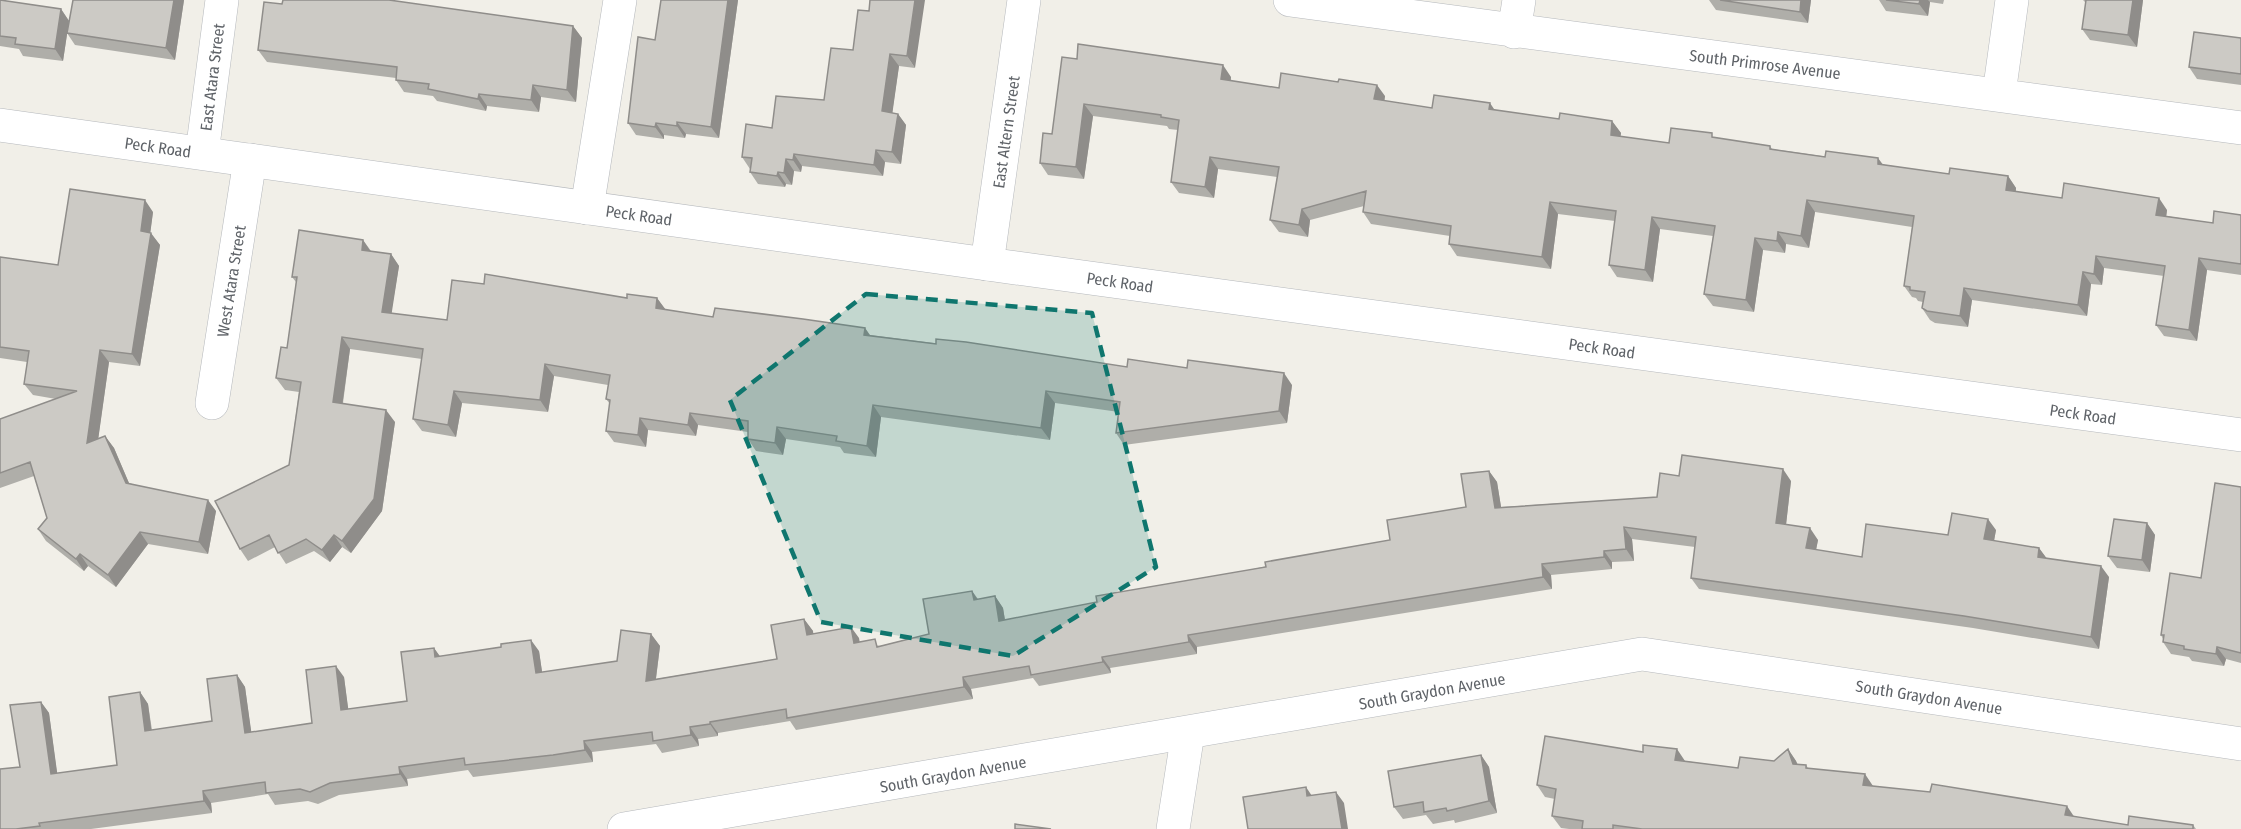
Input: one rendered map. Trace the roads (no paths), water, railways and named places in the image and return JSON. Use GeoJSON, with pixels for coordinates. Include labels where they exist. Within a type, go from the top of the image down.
{"type":"FeatureCollection","features":[{"type":"Feature","properties":{"kind":"street","name":"East Atara Street"},"geometry":{"type":"LineString","coordinates":[[202,153],[222,0]]}},
{"type":"Feature","properties":{"kind":"street"},"geometry":{"type":"LineString","coordinates":[[587,208],[621,0]]}},
{"type":"Feature","properties":{"kind":"street","name":"East Altern Street"},"geometry":{"type":"LineString","coordinates":[[987,264],[1024,0]]}},
{"type":"Feature","properties":{"kind":"street","name":"South Primrose Avenue"},"geometry":{"type":"LineString","coordinates":[[1290,0],[1517,16],[1999,94],[2241,128]]}},
{"type":"Feature","properties":{"kind":"street"},"geometry":{"type":"LineString","coordinates":[[1999,94],[2012,0]]}},
{"type":"Feature","properties":{"kind":"street","name":"Peck Road"},"geometry":{"type":"LineString","coordinates":[[0,125],[987,264],[2241,435]]}},
{"type":"Feature","properties":{"kind":"street","name":"West Atara Street"},"geometry":{"type":"LineString","coordinates":[[212,403],[250,160]]}},
{"type":"Feature","properties":{"kind":"street","name":"South Graydon Avenue"},"geometry":{"type":"LineString","coordinates":[[636,828],[1642,654],[2241,744]]}},
{"type":"Feature","properties":{"kind":"street"},"geometry":{"type":"LineString","coordinates":[[1173,829],[1188,733]]}}]}
